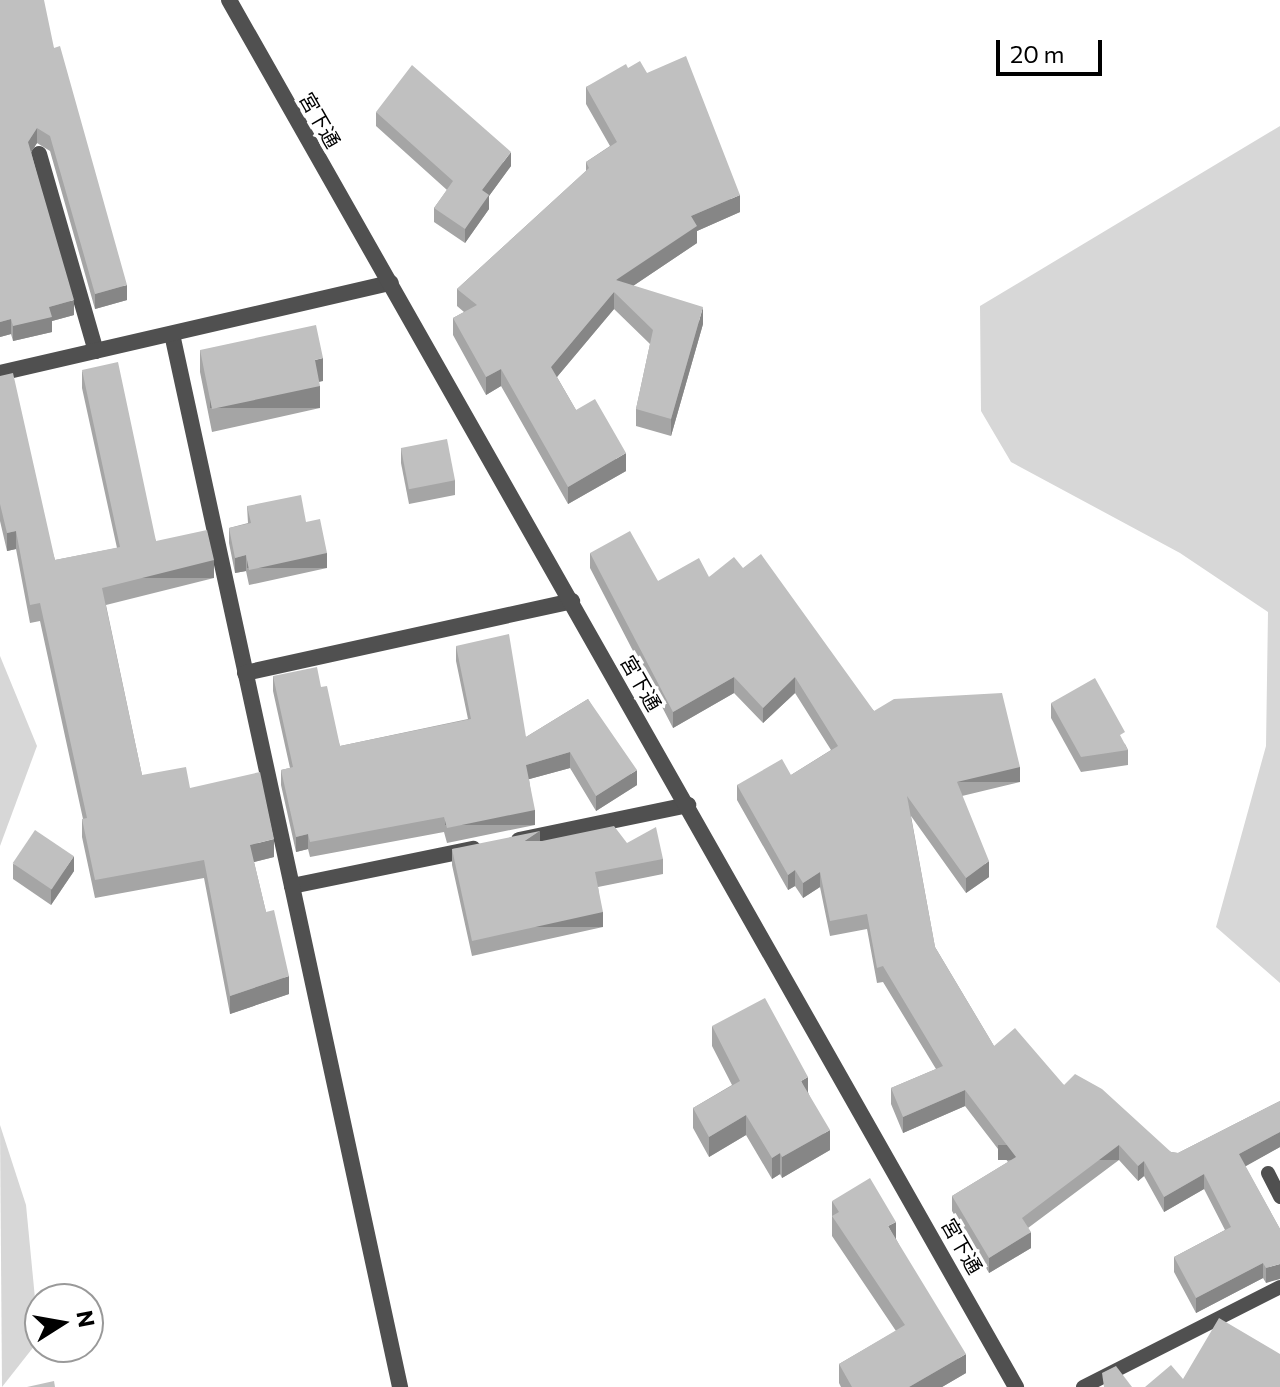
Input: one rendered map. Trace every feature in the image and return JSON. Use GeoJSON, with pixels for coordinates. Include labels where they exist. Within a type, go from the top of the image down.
{"type":"FeatureCollection","features":[{"type":"Feature","properties":{"kind":"street","name":"宮下通"},"geometry":{"type":"LineString","coordinates":[[229,0],[1016,1387]]}},
{"type":"Feature","properties":{"kind":"street"},"geometry":{"type":"LineString","coordinates":[[39,154],[96,351]]}},
{"type":"Feature","properties":{"kind":"street"},"geometry":{"type":"LineString","coordinates":[[1,371],[391,283]]}},
{"type":"Feature","properties":{"kind":"street"},"geometry":{"type":"LineString","coordinates":[[172,334],[400,1387]]}},
{"type":"Feature","properties":{"kind":"street"},"geometry":{"type":"LineString","coordinates":[[245,673],[572,601]]}},
{"type":"Feature","properties":{"kind":"street"},"geometry":{"type":"LineString","coordinates":[[292,886],[688,805]]}},
{"type":"Feature","properties":{"kind":"lane"},"geometry":{"type":"LineString","coordinates":[[1268,1173],[1280,1197]]}},
{"type":"Feature","properties":{"kind":"lane"},"geometry":{"type":"LineString","coordinates":[[1083,1387],[1280,1287]]}},
{"type":"Feature","properties":{"kind":"shaded area"},"geometry":{"type":"Polygon","coordinates":[[[1280,126],[1280,983],[1216,927],[1266,746],[1268,612],[1180,553],[1011,462],[981,411],[980,306],[1280,126]]]}},
{"type":"Feature","properties":{"kind":"shaded area"},"geometry":{"type":"Polygon","coordinates":[[[0,656],[37,746],[0,846],[0,656]]]}},
{"type":"Feature","properties":{"kind":"shaded area"},"geometry":{"type":"Polygon","coordinates":[[[0,1125],[26,1205],[34,1283],[24,1283],[24,1359],[2,1387],[0,1125]]]}},
{"type":"Feature","properties":{"kind":"building"},"geometry":{"type":"Polygon","coordinates":[[[0,0],[44,0],[54,48],[60,46],[127,285],[95,294],[50,136],[37,128],[28,142],[74,300],[49,307],[52,317],[13,326],[11,319],[0,322],[0,0]]]}},
{"type":"Feature","properties":{"kind":"building"},"geometry":{"type":"Polygon","coordinates":[[[686,56],[740,195],[691,216],[697,226],[616,280],[703,307],[671,419],[636,409],[653,330],[614,292],[551,367],[576,410],[595,399],[626,453],[568,487],[501,369],[486,377],[453,318],[477,305],[457,289],[589,168],[586,162],[617,142],[586,87],[626,64],[628,68],[640,61],[647,73],[686,56]]]}},
{"type":"Feature","properties":{"kind":"building"},"geometry":{"type":"Polygon","coordinates":[[[412,65],[511,152],[482,190],[489,195],[465,229],[434,208],[453,181],[376,112],[412,65]]]}},
{"type":"Feature","properties":{"kind":"building"},"geometry":{"type":"Polygon","coordinates":[[[316,325],[323,358],[315,360],[320,386],[212,409],[200,350],[316,325]]]}},
{"type":"Feature","properties":{"kind":"building"},"geometry":{"type":"Polygon","coordinates":[[[118,362],[156,541],[207,530],[214,560],[102,588],[142,775],[186,767],[190,788],[260,772],[274,839],[250,845],[266,912],[274,910],[289,976],[230,996],[204,860],[95,880],[82,819],[87,818],[40,603],[30,605],[16,531],[7,533],[0,504],[0,376],[13,373],[55,560],[120,547],[82,370],[118,362]]]}},
{"type":"Feature","properties":{"kind":"building"},"geometry":{"type":"Polygon","coordinates":[[[447,439],[455,480],[409,489],[401,448],[447,439]]]}},
{"type":"Feature","properties":{"kind":"building"},"geometry":{"type":"Polygon","coordinates":[[[301,495],[306,522],[320,519],[327,553],[249,570],[246,555],[235,558],[229,528],[251,523],[247,506],[301,495]]]}},
{"type":"Feature","properties":{"kind":"building"},"geometry":{"type":"Polygon","coordinates":[[[630,531],[658,581],[699,558],[709,577],[734,557],[743,568],[761,554],[874,711],[894,699],[1002,693],[1020,767],[957,782],[989,861],[966,878],[907,796],[935,947],[994,1046],[1015,1028],[1064,1085],[1075,1074],[1102,1089],[1171,1152],[1178,1153],[1280,1101],[1280,1132],[1239,1154],[1280,1229],[1280,1264],[1266,1268],[1263,1263],[1196,1298],[1174,1257],[1231,1227],[1204,1174],[1164,1197],[1144,1161],[1138,1166],[1119,1145],[1022,1218],[1031,1232],[989,1258],[952,1196],[1016,1157],[965,1090],[903,1117],[891,1088],[943,1066],[883,966],[877,968],[867,914],[830,921],[820,872],[803,883],[795,870],[788,875],[737,785],[782,759],[791,775],[838,746],[795,677],[763,708],[734,677],[673,712],[590,553],[630,531]]]}},
{"type":"Feature","properties":{"kind":"building"},"geometry":{"type":"Polygon","coordinates":[[[509,634],[526,737],[588,699],[637,770],[596,796],[570,752],[526,765],[535,810],[447,828],[444,817],[310,842],[308,834],[296,837],[281,770],[293,767],[273,676],[317,667],[321,687],[327,686],[340,746],[471,719],[456,646],[509,634]]]}},
{"type":"Feature","properties":{"kind":"building"},"geometry":{"type":"Polygon","coordinates":[[[1095,678],[1125,732],[1120,735],[1128,750],[1081,757],[1051,703],[1095,678]]]}},
{"type":"Feature","properties":{"kind":"building"},"geometry":{"type":"Polygon","coordinates":[[[614,826],[627,843],[656,827],[663,859],[595,872],[603,912],[472,941],[452,849],[540,831],[525,841],[542,841],[614,826]]]}},
{"type":"Feature","properties":{"kind":"building"},"geometry":{"type":"Polygon","coordinates":[[[35,830],[74,856],[52,889],[13,863],[35,830]]]}},
{"type":"Feature","properties":{"kind":"building"},"geometry":{"type":"Polygon","coordinates":[[[765,998],[808,1077],[801,1081],[830,1130],[782,1157],[780,1153],[772,1158],[746,1115],[709,1137],[693,1108],[740,1081],[712,1026],[765,998]]]}},
{"type":"Feature","properties":{"kind":"building"},"geometry":{"type":"Polygon","coordinates":[[[870,1178],[896,1222],[888,1226],[966,1354],[909,1387],[852,1387],[839,1364],[905,1325],[832,1216],[839,1212],[832,1201],[870,1178]]]}},
{"type":"Feature","properties":{"kind":"building"},"geometry":{"type":"Polygon","coordinates":[[[1219,1318],[1280,1354],[1280,1387],[1145,1387],[1171,1365],[1183,1379],[1219,1318]]]}},
{"type":"Feature","properties":{"kind":"building"},"geometry":{"type":"Polygon","coordinates":[[[1116,1366],[1132,1387],[1104,1387],[1102,1373],[1116,1366]]]}},
{"type":"Feature","properties":{"kind":"building"},"geometry":{"type":"Polygon","coordinates":[[[54,1381],[55,1387],[27,1387],[54,1381]]]}}]}
